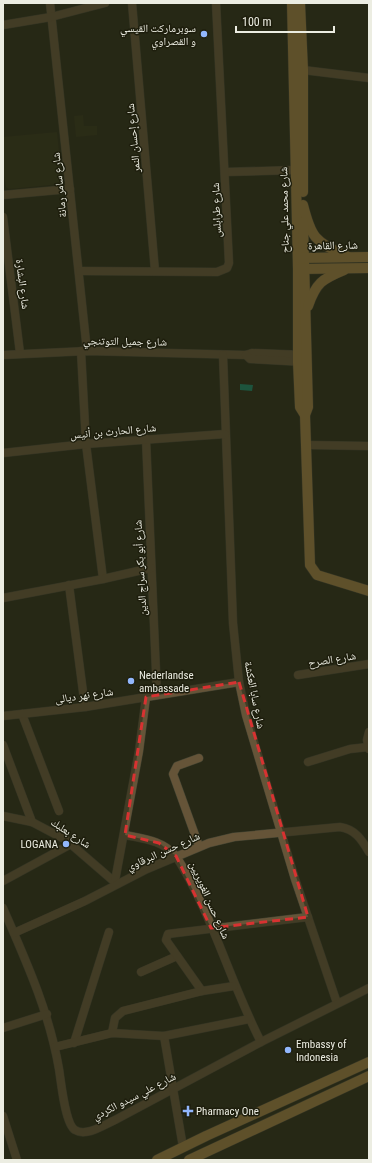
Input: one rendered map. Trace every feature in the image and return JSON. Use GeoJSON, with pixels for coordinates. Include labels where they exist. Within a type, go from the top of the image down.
{"type":"FeatureCollection","features":[{"type":"Feature","properties":{"kind":"main road","name":"شارع محمد علي جناح"},"geometry":{"type":"LineString","coordinates":[[292,3],[296,170],[301,258]]}},
{"type":"Feature","properties":{"kind":"main road","name":"شارع محمد علي جناح"},"geometry":{"type":"LineString","coordinates":[[302,6],[302,358],[308,407],[305,415],[310,564],[317,575],[369,591]]}},
{"type":"Feature","properties":{"kind":"main road"},"geometry":{"type":"LineString","coordinates":[[303,205],[308,225],[315,238],[325,246],[348,257]]}},
{"type":"Feature","properties":{"kind":"main road","name":"شارع القاهرة"},"geometry":{"type":"LineString","coordinates":[[301,258],[369,257]]}},
{"type":"Feature","properties":{"kind":"main road"},"geometry":{"type":"LineString","coordinates":[[306,312],[318,285],[325,278],[348,268]]}},
{"type":"Feature","properties":{"kind":"main road"},"geometry":{"type":"LineString","coordinates":[[301,269],[369,268]]}},
{"type":"Feature","properties":{"kind":"main road","name":"شارع محمد علي جناح"},"geometry":{"type":"LineString","coordinates":[[301,269],[306,312],[302,358]]}},
{"type":"Feature","properties":{"kind":"main road"},"geometry":{"type":"LineString","coordinates":[[157,1160],[369,1062]]}},
{"type":"Feature","properties":{"kind":"main road"},"geometry":{"type":"LineString","coordinates":[[188,1160],[369,1076]]}},
{"type":"Feature","properties":{"kind":"street","name":"شارع سامر رمانة"},"geometry":{"type":"LineString","coordinates":[[50,3],[80,272],[84,351],[86,444],[102,579]]}},
{"type":"Feature","properties":{"kind":"street"},"geometry":{"type":"LineString","coordinates":[[3,25],[51,17],[105,3]]}},
{"type":"Feature","properties":{"kind":"street","name":"شارع إحسان النمر"},"geometry":{"type":"LineString","coordinates":[[132,3],[155,271]]}},
{"type":"Feature","properties":{"kind":"street","name":"شارع طرابلس"},"geometry":{"type":"LineString","coordinates":[[80,272],[217,272],[227,268],[229,263],[216,3]]}},
{"type":"Feature","properties":{"kind":"street"},"geometry":{"type":"LineString","coordinates":[[303,70],[369,78]]}},
{"type":"Feature","properties":{"kind":"street"},"geometry":{"type":"LineString","coordinates":[[225,172],[296,170]]}},
{"type":"Feature","properties":{"kind":"street"},"geometry":{"type":"LineString","coordinates":[[3,195],[70,189]]}},
{"type":"Feature","properties":{"kind":"street","name":"شارع البشارة"},"geometry":{"type":"LineString","coordinates":[[3,217],[20,353]]}},
{"type":"Feature","properties":{"kind":"street","name":"شارع جميل التوتنجي"},"geometry":{"type":"LineString","coordinates":[[3,355],[84,351],[223,355],[246,355],[252,353],[302,358]]}},
{"type":"Feature","properties":{"kind":"street","name":"شارع سابا العكشة"},"geometry":{"type":"LineString","coordinates":[[223,355],[233,622],[239,682],[246,715],[308,917],[337,1003]]}},
{"type":"Feature","properties":{"kind":"street","name":"شارع الحارث بن أنيس"},"geometry":{"type":"LineString","coordinates":[[3,453],[86,444],[225,434]]}},
{"type":"Feature","properties":{"kind":"street","name":"شارع أبو بكر سراج الدين"},"geometry":{"type":"LineString","coordinates":[[146,439],[157,695]]}},
{"type":"Feature","properties":{"kind":"street"},"geometry":{"type":"LineString","coordinates":[[306,445],[369,446]]}},
{"type":"Feature","properties":{"kind":"street"},"geometry":{"type":"LineString","coordinates":[[3,598],[151,568]]}},
{"type":"Feature","properties":{"kind":"street"},"geometry":{"type":"LineString","coordinates":[[69,585],[85,707]]}},
{"type":"Feature","properties":{"kind":"street","name":"شارع الصرح"},"geometry":{"type":"LineString","coordinates":[[298,675],[369,664]]}},
{"type":"Feature","properties":{"kind":"street","name":"شارع نهر ديالى"},"geometry":{"type":"LineString","coordinates":[[3,716],[85,707],[239,682]]}},
{"type":"Feature","properties":{"kind":"street"},"geometry":{"type":"LineString","coordinates":[[117,883],[139,751],[146,697]]}},
{"type":"Feature","properties":{"kind":"street"},"geometry":{"type":"LineString","coordinates":[[22,714],[59,811]]}},
{"type":"Feature","properties":{"kind":"street"},"geometry":{"type":"LineString","coordinates":[[308,762],[350,749],[369,748],[369,732]]}},
{"type":"Feature","properties":{"kind":"street"},"geometry":{"type":"LineString","coordinates":[[3,745],[32,822]]}},
{"type":"Feature","properties":{"kind":"street"},"geometry":{"type":"LineString","coordinates":[[199,846],[172,774],[177,766],[200,758]]}},
{"type":"Feature","properties":{"kind":"street","name":"شارع بعلبك"},"geometry":{"type":"LineString","coordinates":[[3,816],[32,822],[71,844],[117,883]]}},
{"type":"Feature","properties":{"kind":"street","name":"شارع حسن البرقاوي"},"geometry":{"type":"LineString","coordinates":[[14,933],[176,856],[199,846],[234,837],[335,827],[347,828],[360,838],[369,852]]}},
{"type":"Feature","properties":{"kind":"street","name":"شارع حسن الغويريين"},"geometry":{"type":"LineString","coordinates":[[124,835],[159,843],[170,849],[176,856],[192,886],[211,928],[234,986],[261,1042]]}},
{"type":"Feature","properties":{"kind":"street"},"geometry":{"type":"LineString","coordinates":[[3,881],[71,844]]}},
{"type":"Feature","properties":{"kind":"street","name":"شارع علي سيدو الكردي"},"geometry":{"type":"LineString","coordinates":[[3,908],[47,1014],[55,1047],[67,1113],[72,1128],[78,1132],[86,1132],[101,1126],[261,1042],[369,988]]}},
{"type":"Feature","properties":{"kind":"street"},"geometry":{"type":"LineString","coordinates":[[202,991],[166,940],[168,934],[308,917]]}},
{"type":"Feature","properties":{"kind":"street"},"geometry":{"type":"LineString","coordinates":[[74,1043],[109,932]]}},
{"type":"Feature","properties":{"kind":"street"},"geometry":{"type":"LineString","coordinates":[[141,972],[177,956]]}},
{"type":"Feature","properties":{"kind":"street"},"geometry":{"type":"LineString","coordinates":[[112,1033],[115,1018],[123,1012],[202,991],[234,986]]}},
{"type":"Feature","properties":{"kind":"street"},"geometry":{"type":"LineString","coordinates":[[3,1028],[47,1014]]}},
{"type":"Feature","properties":{"kind":"street"},"geometry":{"type":"LineString","coordinates":[[55,1047],[112,1033],[164,1036],[212,1028],[249,1019]]}},
{"type":"Feature","properties":{"kind":"street"},"geometry":{"type":"LineString","coordinates":[[164,1036],[183,1147]]}},
{"type":"Feature","properties":{"kind":"street"},"geometry":{"type":"LineString","coordinates":[[3,1116],[17,1160]]}},
{"type":"Feature","properties":{"kind":"highlighted area"},"geometry":{"type":"Polygon","coordinates":[[[239,682],[308,917],[211,928],[176,856],[159,843],[125,835],[146,697],[239,682]]]}},
{"type":"Feature","properties":{"kind":"shaded area"},"geometry":{"type":"Polygon","coordinates":[[[83,115],[84,126],[97,126],[97,135],[76,137],[74,116],[83,115]]]}},
{"type":"Feature","properties":{"kind":"shaded area"},"geometry":{"type":"Polygon","coordinates":[[[57,132],[62,181],[60,184],[9,189],[6,187],[3,170],[3,137],[57,132]]]}},
{"type":"Feature","properties":{"kind":"water"},"geometry":{"type":"Polygon","coordinates":[[[240,384],[253,385],[252,391],[240,390],[240,384]]]}},
{"type":"Feature","properties":{"kind":"place","name":"سوبرماركت القيسي و القصراوي"},"geometry":{"type":"Point","coordinates":[204,34]}},
{"type":"Feature","properties":{"kind":"place","name":"Nederlandse ambassade"},"geometry":{"type":"Point","coordinates":[131,681]}},
{"type":"Feature","properties":{"kind":"place","name":"LOGANA"},"geometry":{"type":"Point","coordinates":[66,844]}},
{"type":"Feature","properties":{"kind":"place","name":"Embassy of Indonesia"},"geometry":{"type":"Point","coordinates":[288,1050]}},
{"type":"Feature","properties":{"kind":"place","name":"Pharmacy One"},"geometry":{"type":"Point","coordinates":[188,1111]}}]}
